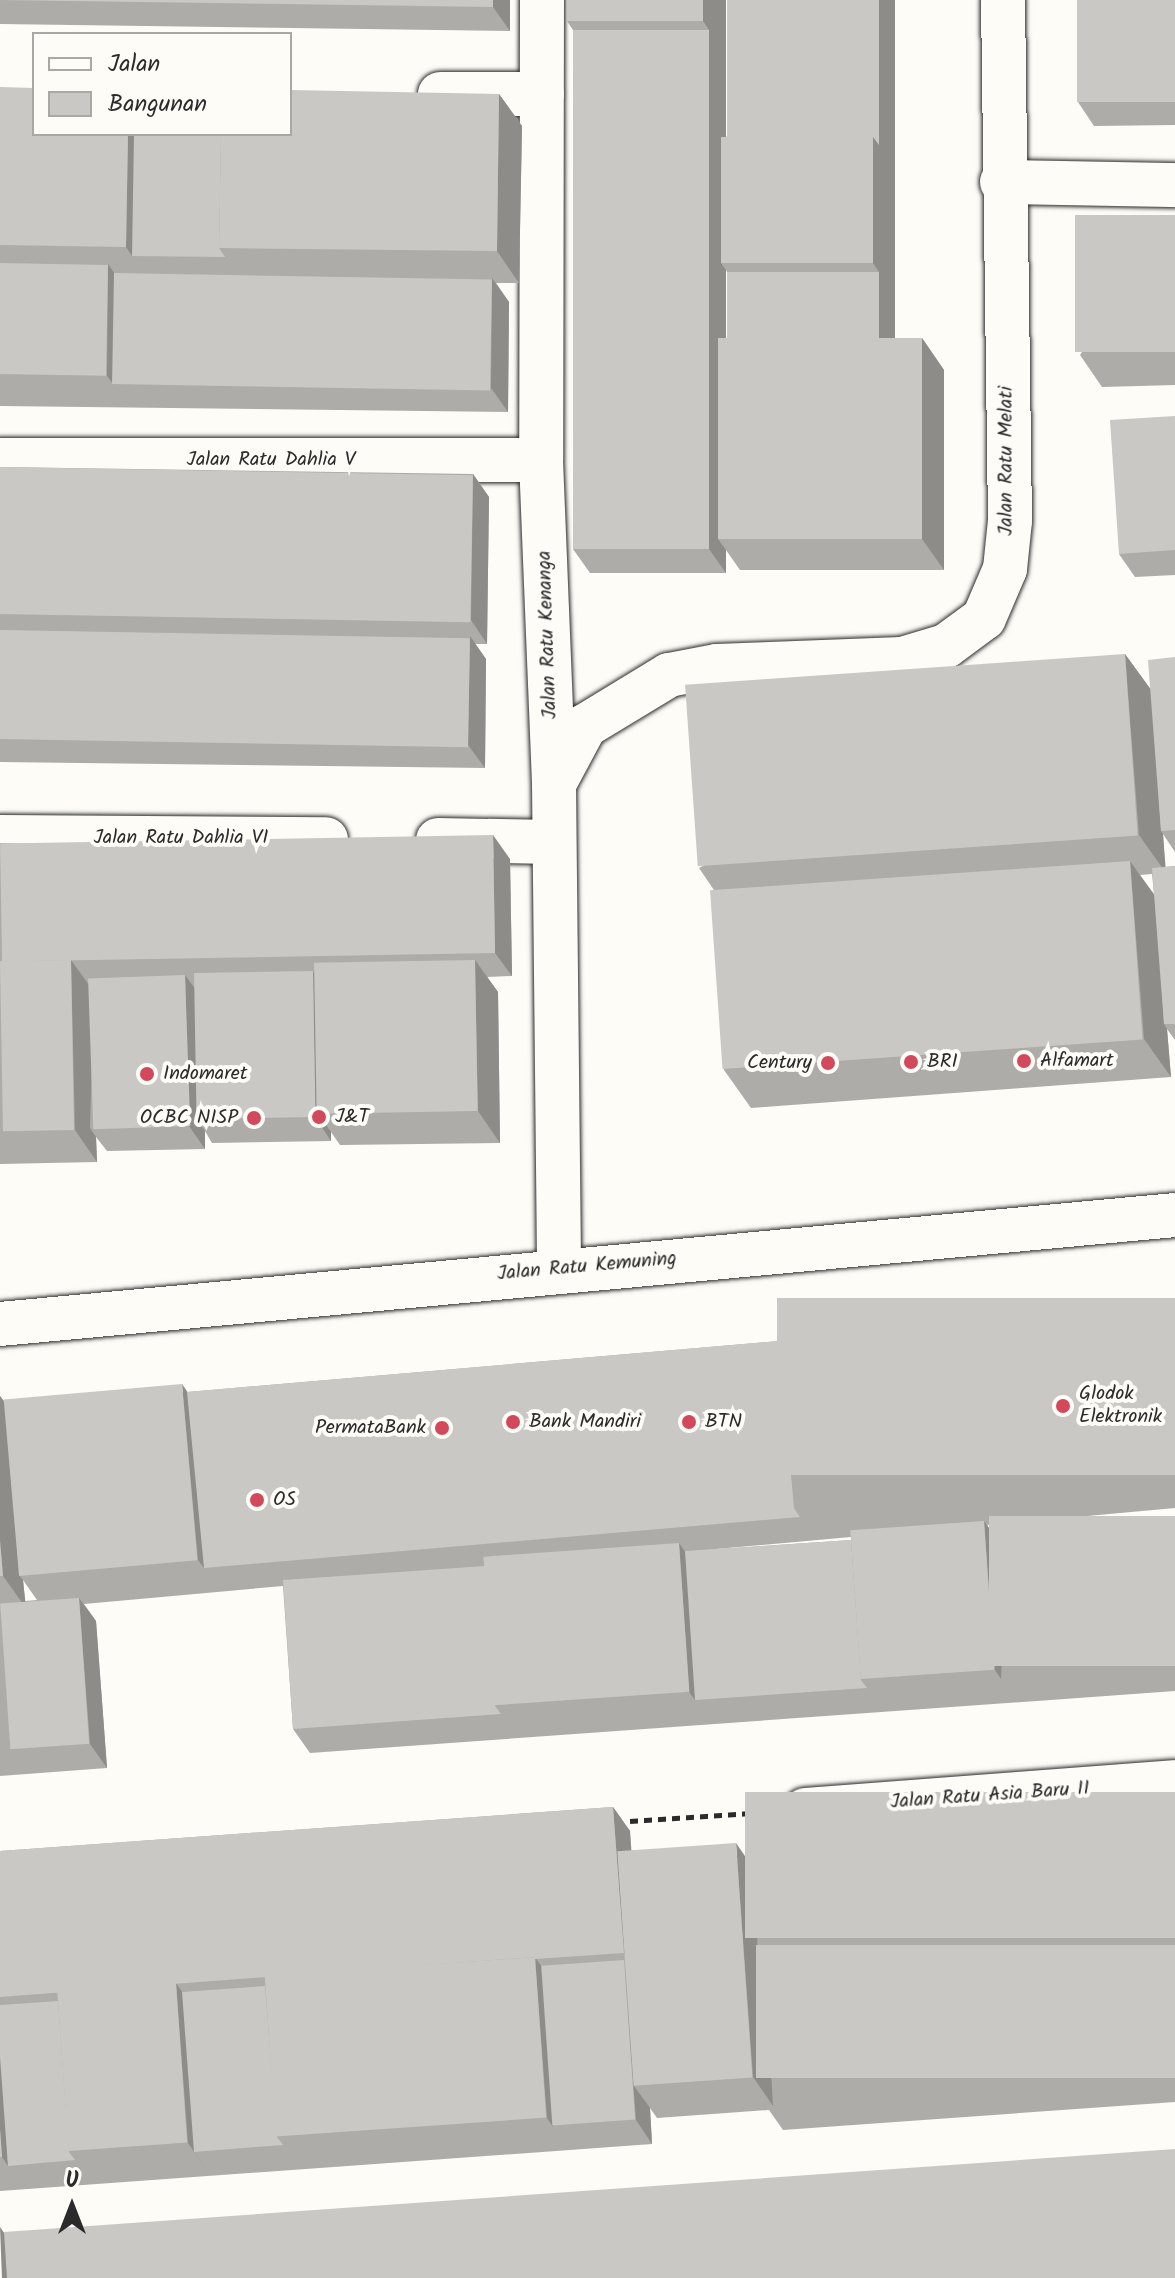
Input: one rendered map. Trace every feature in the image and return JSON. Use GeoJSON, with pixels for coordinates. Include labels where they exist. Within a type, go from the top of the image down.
{"type":"FeatureCollection","features":[{"type":"Feature","properties":{"kind":"street","name":"Jalan Ratu Kenanga"},"geometry":{"type":"LineString","coordinates":[[542,0],[541,460],[554,784],[559,1269]]}},
{"type":"Feature","properties":{"kind":"street","name":"Jalan Ratu Melati"},"geometry":{"type":"LineString","coordinates":[[554,784],[585,726],[669,675],[717,666],[902,659],[946,646],[984,618],[1005,569],[1010,521],[1002,182],[1003,0]]}},
{"type":"Feature","properties":{"kind":"street"},"geometry":{"type":"LineString","coordinates":[[400,94],[542,94]]}},
{"type":"Feature","properties":{"kind":"street"},"geometry":{"type":"LineString","coordinates":[[1002,182],[1175,185]]}},
{"type":"Feature","properties":{"kind":"street","name":"Jalan Ratu Dahlia V"},"geometry":{"type":"LineString","coordinates":[[0,460],[541,460]]}},
{"type":"Feature","properties":{"kind":"street","name":"Jalan Ratu Dahlia VI"},"geometry":{"type":"LineString","coordinates":[[0,837],[554,842]]}},
{"type":"Feature","properties":{"kind":"street","name":"Jalan Ratu Kemuning"},"geometry":{"type":"LineString","coordinates":[[0,1324],[559,1269],[1175,1215]]}},
{"type":"Feature","properties":{"kind":"street","name":"Jalan Ratu Asia Baru II"},"geometry":{"type":"LineString","coordinates":[[805,1810],[1175,1782]]}},
{"type":"Feature","properties":{"kind":"path"},"geometry":{"type":"LineString","coordinates":[[630,1821],[805,1810]]}},
{"type":"Feature","properties":{"kind":"building"},"geometry":{"type":"Polygon","coordinates":[[[0,0],[493,0],[493,7],[0,0]]]}},
{"type":"Feature","properties":{"kind":"building"},"geometry":{"type":"Polygon","coordinates":[[[567,0],[703,0],[703,21],[567,21],[567,0]]]}},
{"type":"Feature","properties":{"kind":"building"},"geometry":{"type":"Polygon","coordinates":[[[727,0],[879,0],[879,145],[873,137],[727,137],[727,0]]]}},
{"type":"Feature","properties":{"kind":"building"},"geometry":{"type":"Polygon","coordinates":[[[1077,0],[1175,0],[1175,102],[1077,102],[1077,0]]]}},
{"type":"Feature","properties":{"kind":"building"},"geometry":{"type":"Polygon","coordinates":[[[573,30],[709,30],[709,549],[573,549],[573,30]]]}},
{"type":"Feature","properties":{"kind":"building"},"geometry":{"type":"Polygon","coordinates":[[[0,87],[32,88],[32,136],[128,136],[126,247],[0,245],[0,87]]]}},
{"type":"Feature","properties":{"kind":"building"},"geometry":{"type":"Polygon","coordinates":[[[292,90],[499,94],[497,251],[219,248],[221,136],[292,136],[292,90]]]}},
{"type":"Feature","properties":{"kind":"building"},"geometry":{"type":"Polygon","coordinates":[[[134,136],[221,136],[219,248],[225,257],[132,256],[134,136]]]}},
{"type":"Feature","properties":{"kind":"building"},"geometry":{"type":"Polygon","coordinates":[[[721,137],[873,137],[873,263],[721,263],[721,137]]]}},
{"type":"Feature","properties":{"kind":"building"},"geometry":{"type":"Polygon","coordinates":[[[1075,215],[1175,215],[1175,352],[1075,352],[1075,215]]]}},
{"type":"Feature","properties":{"kind":"building"},"geometry":{"type":"Polygon","coordinates":[[[0,263],[108,265],[106,376],[0,374],[0,263]]]}},
{"type":"Feature","properties":{"kind":"building"},"geometry":{"type":"Polygon","coordinates":[[[727,272],[879,272],[879,338],[727,338],[727,272]]]}},
{"type":"Feature","properties":{"kind":"building"},"geometry":{"type":"Polygon","coordinates":[[[114,273],[492,280],[490,391],[112,384],[114,273]]]}},
{"type":"Feature","properties":{"kind":"building"},"geometry":{"type":"Polygon","coordinates":[[[718,338],[922,338],[922,539],[718,539],[718,338]]]}},
{"type":"Feature","properties":{"kind":"building"},"geometry":{"type":"Polygon","coordinates":[[[1175,416],[1175,550],[1119,554],[1110,420],[1175,416]]]}},
{"type":"Feature","properties":{"kind":"building"},"geometry":{"type":"Polygon","coordinates":[[[0,467],[473,475],[470,622],[0,614],[0,467]]]}},
{"type":"Feature","properties":{"kind":"building"},"geometry":{"type":"Polygon","coordinates":[[[0,630],[470,638],[468,747],[0,739],[0,630]]]}},
{"type":"Feature","properties":{"kind":"building"},"geometry":{"type":"Polygon","coordinates":[[[1125,654],[1138,836],[698,866],[685,685],[1125,654]]]}},
{"type":"Feature","properties":{"kind":"building"},"geometry":{"type":"Polygon","coordinates":[[[1175,657],[1175,830],[1161,831],[1148,660],[1175,657]]]}},
{"type":"Feature","properties":{"kind":"building"},"geometry":{"type":"Polygon","coordinates":[[[493,835],[495,953],[2,962],[0,844],[493,835]]]}},
{"type":"Feature","properties":{"kind":"building"},"geometry":{"type":"Polygon","coordinates":[[[1130,861],[1142,1040],[723,1069],[710,890],[1130,861]]]}},
{"type":"Feature","properties":{"kind":"building"},"geometry":{"type":"Polygon","coordinates":[[[1175,866],[1175,1024],[1164,1024],[1152,868],[1175,866]]]}},
{"type":"Feature","properties":{"kind":"building"},"geometry":{"type":"Polygon","coordinates":[[[71,960],[74,1130],[3,1131],[0,961],[71,960]]]}},
{"type":"Feature","properties":{"kind":"building"},"geometry":{"type":"Polygon","coordinates":[[[475,960],[478,1111],[317,1114],[314,963],[475,960]]]}},
{"type":"Feature","properties":{"kind":"building"},"geometry":{"type":"Polygon","coordinates":[[[313,971],[316,1117],[197,1119],[194,973],[313,971]]]}},
{"type":"Feature","properties":{"kind":"building"},"geometry":{"type":"Polygon","coordinates":[[[185,975],[190,1126],[93,1129],[88,978],[185,975]]]}},
{"type":"Feature","properties":{"kind":"building"},"geometry":{"type":"Polygon","coordinates":[[[777,1298],[1175,1298],[1175,1475],[777,1475],[777,1298]]]}},
{"type":"Feature","properties":{"kind":"building"},"geometry":{"type":"Polygon","coordinates":[[[779,1341],[794,1508],[800,1517],[204,1568],[187,1392],[779,1341]]]}},
{"type":"Feature","properties":{"kind":"building"},"geometry":{"type":"Polygon","coordinates":[[[182,1384],[197,1560],[19,1576],[4,1400],[182,1384]]]}},
{"type":"Feature","properties":{"kind":"building"},"geometry":{"type":"Polygon","coordinates":[[[989,1516],[1175,1516],[1175,1666],[989,1666],[989,1516]]]}},
{"type":"Feature","properties":{"kind":"building"},"geometry":{"type":"Polygon","coordinates":[[[984,1521],[994,1670],[861,1679],[850,1530],[984,1521]]]}},
{"type":"Feature","properties":{"kind":"building"},"geometry":{"type":"Polygon","coordinates":[[[851,1540],[861,1680],[867,1688],[695,1700],[685,1551],[851,1540]]]}},
{"type":"Feature","properties":{"kind":"building"},"geometry":{"type":"Polygon","coordinates":[[[0,1541],[3,1576],[0,1576],[0,1541]]]}},
{"type":"Feature","properties":{"kind":"building"},"geometry":{"type":"Polygon","coordinates":[[[679,1543],[689,1692],[494,1705],[483,1557],[679,1543]]]}},
{"type":"Feature","properties":{"kind":"building"},"geometry":{"type":"Polygon","coordinates":[[[485,1566],[495,1706],[501,1714],[293,1729],[283,1580],[485,1566]]]}},
{"type":"Feature","properties":{"kind":"building"},"geometry":{"type":"Polygon","coordinates":[[[79,1598],[89,1744],[10,1749],[0,1604],[79,1598]]]}},
{"type":"Feature","properties":{"kind":"building"},"geometry":{"type":"Polygon","coordinates":[[[745,1792],[1175,1792],[1175,1938],[745,1938],[745,1792]]]}},
{"type":"Feature","properties":{"kind":"building"},"geometry":{"type":"Polygon","coordinates":[[[613,1807],[624,1953],[0,1997],[0,1851],[613,1807]]]}},
{"type":"Feature","properties":{"kind":"building"},"geometry":{"type":"Polygon","coordinates":[[[736,1843],[752,2077],[634,2086],[617,1851],[736,1843]]]}},
{"type":"Feature","properties":{"kind":"building"},"geometry":{"type":"Polygon","coordinates":[[[756,1945],[1175,1945],[1175,2078],[756,2078],[756,1945]]]}},
{"type":"Feature","properties":{"kind":"building"},"geometry":{"type":"Polygon","coordinates":[[[535,1957],[546,2118],[276,2137],[265,1976],[535,1957]]]}},
{"type":"Feature","properties":{"kind":"building"},"geometry":{"type":"Polygon","coordinates":[[[624,1960],[635,2120],[552,2125],[541,1966],[624,1960]]]}},
{"type":"Feature","properties":{"kind":"building"},"geometry":{"type":"Polygon","coordinates":[[[176,1983],[187,2143],[68,2151],[57,1991],[176,1983]]]}},
{"type":"Feature","properties":{"kind":"building"},"geometry":{"type":"Polygon","coordinates":[[[265,1986],[277,2137],[283,2145],[194,2152],[182,1992],[265,1986]]]}},
{"type":"Feature","properties":{"kind":"building"},"geometry":{"type":"Polygon","coordinates":[[[58,2001],[69,2152],[75,2160],[8,2166],[0,2057],[0,2005],[58,2001]]]}},
{"type":"Feature","properties":{"kind":"building"},"geometry":{"type":"Polygon","coordinates":[[[1175,2149],[1175,2278],[7,2278],[4,2232],[1175,2149]]]}},
{"type":"Feature","properties":{"kind":"place","name":"Alfamart"},"geometry":{"type":"Point","coordinates":[1024,1061]}},
{"type":"Feature","properties":{"kind":"place","name":"BRI"},"geometry":{"type":"Point","coordinates":[911,1062]}},
{"type":"Feature","properties":{"kind":"place","name":"Century"},"geometry":{"type":"Point","coordinates":[828,1063]}},
{"type":"Feature","properties":{"kind":"place","name":"Indomaret"},"geometry":{"type":"Point","coordinates":[147,1074]}},
{"type":"Feature","properties":{"kind":"place","name":"J&T"},"geometry":{"type":"Point","coordinates":[319,1117]}},
{"type":"Feature","properties":{"kind":"place","name":"OCBC NISP"},"geometry":{"type":"Point","coordinates":[254,1118]}},
{"type":"Feature","properties":{"kind":"place","name":"Glodok Elektronik"},"geometry":{"type":"Point","coordinates":[1063,1406]}},
{"type":"Feature","properties":{"kind":"place","name":"Bank Mandiri"},"geometry":{"type":"Point","coordinates":[513,1422]}},
{"type":"Feature","properties":{"kind":"place","name":"BTN"},"geometry":{"type":"Point","coordinates":[689,1422]}},
{"type":"Feature","properties":{"kind":"place","name":"PermataBank"},"geometry":{"type":"Point","coordinates":[442,1428]}},
{"type":"Feature","properties":{"kind":"place","name":"OS"},"geometry":{"type":"Point","coordinates":[257,1500]}}]}
